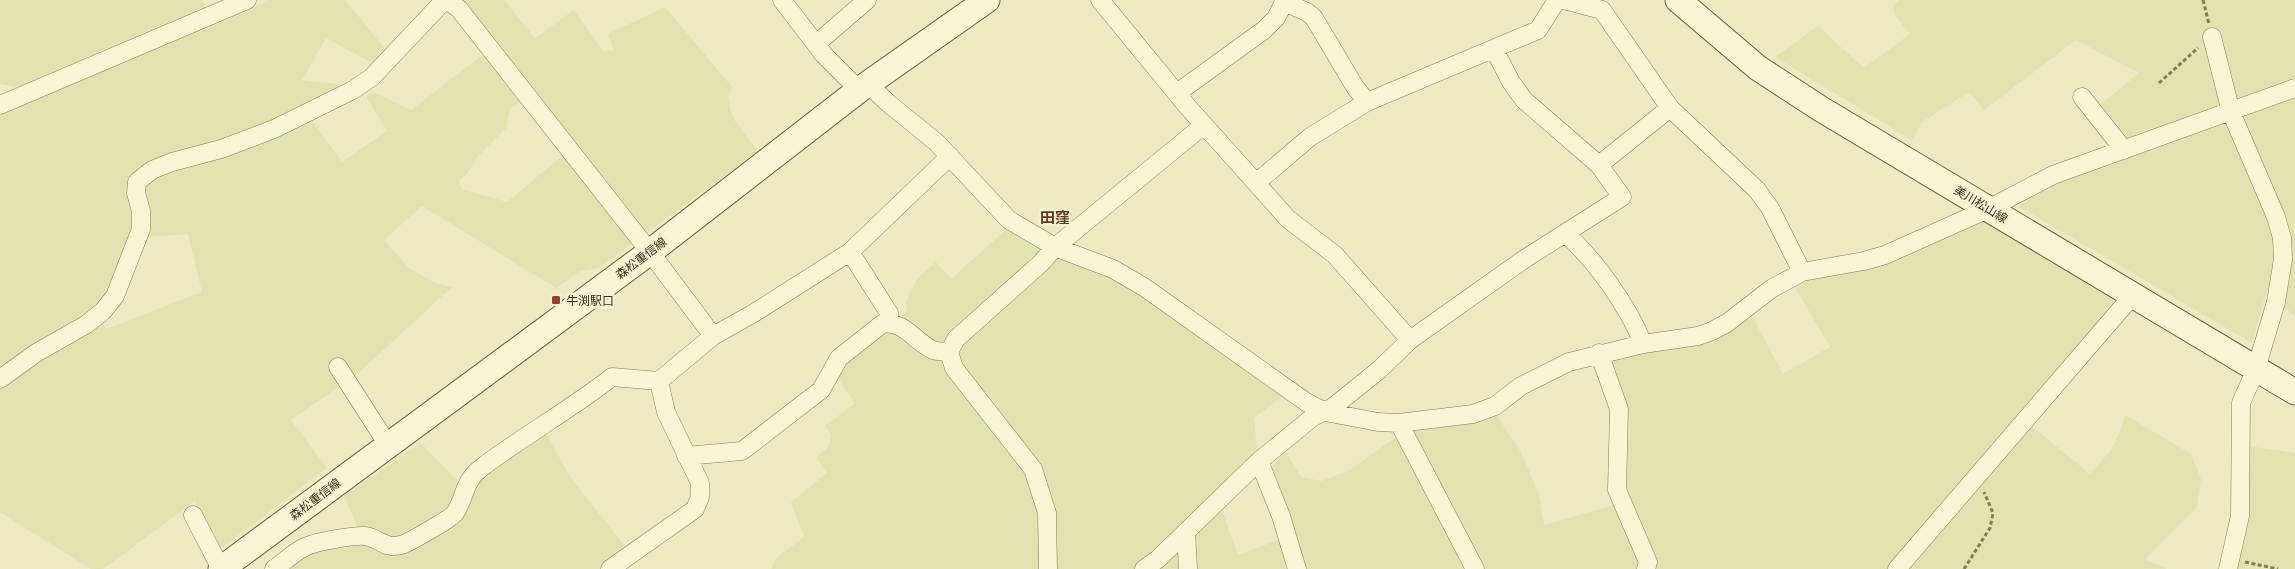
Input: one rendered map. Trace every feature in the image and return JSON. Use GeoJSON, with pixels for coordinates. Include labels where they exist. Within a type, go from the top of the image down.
{"type":"FeatureCollection","features":[{"type":"Feature","properties":{"kind":"main road","name":"森松重信線"},"geometry":{"type":"LineString","coordinates":[[221,569],[650,252],[864,87],[987,0]]}},
{"type":"Feature","properties":{"kind":"main road","name":"美川松山線"},"geometry":{"type":"LineString","coordinates":[[1678,0],[1709,28],[1766,73],[1821,109],[2295,392]]}},
{"type":"Feature","properties":{"kind":"street"},"geometry":{"type":"LineString","coordinates":[[0,105],[247,0]]}},
{"type":"Feature","properties":{"kind":"street"},"geometry":{"type":"LineString","coordinates":[[782,0],[816,44],[864,87],[888,103],[936,142],[1009,220],[1055,246],[1113,269],[1144,288],[1306,402],[1325,412],[1352,418],[1399,423],[1473,414],[1495,406],[1521,386],[1569,362],[1599,353],[1698,336],[1712,331],[1727,323],[1771,289],[1802,272],[1864,261],[1886,255],[1988,209],[2053,175],[2295,88]]}},
{"type":"Feature","properties":{"kind":"street"},"geometry":{"type":"LineString","coordinates":[[816,44],[867,0]]}},
{"type":"Feature","properties":{"kind":"street"},"geometry":{"type":"LineString","coordinates":[[1100,0],[1176,93],[1288,219],[1335,255],[1410,340]]}},
{"type":"Feature","properties":{"kind":"street"},"geometry":{"type":"LineString","coordinates":[[1256,183],[1310,137],[1367,102],[1424,76],[1538,30],[1557,0]]}},
{"type":"Feature","properties":{"kind":"street"},"geometry":{"type":"LineString","coordinates":[[1564,0],[1602,10],[1670,108],[1757,190],[1770,208],[1802,272]]}},
{"type":"Feature","properties":{"kind":"street"},"geometry":{"type":"LineString","coordinates":[[1176,93],[1264,30],[1276,18],[1284,1],[1307,12],[1314,18],[1355,87],[1367,102]]}},
{"type":"Feature","properties":{"kind":"street"},"geometry":{"type":"LineString","coordinates":[[0,379],[36,353],[87,324],[103,311],[115,296],[140,229],[141,212],[136,193],[137,182],[152,170],[172,162],[221,150],[274,129],[353,90],[372,77],[443,2],[459,9],[650,252],[713,336]]}},
{"type":"Feature","properties":{"kind":"street"},"geometry":{"type":"LineString","coordinates":[[2212,37],[2231,112],[2276,217],[2282,238],[2283,259],[2276,302],[2256,369],[2241,403],[2240,516],[2230,564]]}},
{"type":"Feature","properties":{"kind":"street"},"geometry":{"type":"LineString","coordinates":[[1144,569],[1186,532],[1259,461],[1313,417],[1325,412],[1379,370],[1410,340],[1523,260],[1622,197],[1599,165],[1524,100],[1510,82],[1494,49]]}},
{"type":"Feature","properties":{"kind":"street"},"geometry":{"type":"LineString","coordinates":[[2082,97],[2124,150]]}},
{"type":"Feature","properties":{"kind":"street"},"geometry":{"type":"LineString","coordinates":[[1599,165],[1670,108]]}},
{"type":"Feature","properties":{"kind":"street"},"geometry":{"type":"LineString","coordinates":[[1048,569],[1048,514],[1033,469],[1013,440],[954,368],[949,352],[956,339],[1041,262],[1055,246],[1204,125]]}},
{"type":"Feature","properties":{"kind":"street"},"geometry":{"type":"LineString","coordinates":[[274,569],[306,546],[352,536],[374,538],[382,545],[403,544],[455,515],[466,484],[482,468],[580,402],[612,377],[659,381],[713,336],[754,313],[850,252],[950,156]]}},
{"type":"Feature","properties":{"kind":"street"},"geometry":{"type":"LineString","coordinates":[[1566,234],[1586,252],[1637,327],[1643,344]]}},
{"type":"Feature","properties":{"kind":"street"},"geometry":{"type":"LineString","coordinates":[[850,252],[889,314],[889,323]]}},
{"type":"Feature","properties":{"kind":"street"},"geometry":{"type":"LineString","coordinates":[[1897,569],[2133,295]]}},
{"type":"Feature","properties":{"kind":"street"},"geometry":{"type":"LineString","coordinates":[[686,456],[742,451],[821,390],[839,358],[877,327],[889,323],[899,326],[934,350],[949,352]]}},
{"type":"Feature","properties":{"kind":"street"},"geometry":{"type":"LineString","coordinates":[[1599,353],[1618,409],[1617,490],[1648,562],[1646,569]]}},
{"type":"Feature","properties":{"kind":"street"},"geometry":{"type":"LineString","coordinates":[[338,367],[388,445]]}},
{"type":"Feature","properties":{"kind":"street"},"geometry":{"type":"LineString","coordinates":[[610,569],[695,509],[700,497],[700,483],[666,412],[659,381]]}},
{"type":"Feature","properties":{"kind":"street"},"geometry":{"type":"LineString","coordinates":[[1399,423],[1474,569]]}},
{"type":"Feature","properties":{"kind":"street"},"geometry":{"type":"LineString","coordinates":[[1259,461],[1280,516],[1297,569]]}},
{"type":"Feature","properties":{"kind":"street"},"geometry":{"type":"LineString","coordinates":[[193,515],[221,569]]}},
{"type":"Feature","properties":{"kind":"street"},"geometry":{"type":"LineString","coordinates":[[1186,532],[1188,569]]}},
{"type":"Feature","properties":{"kind":"path"},"geometry":{"type":"LineString","coordinates":[[2158,83],[2212,37],[2203,0]]}},
{"type":"Feature","properties":{"kind":"path"},"geometry":{"type":"LineString","coordinates":[[1964,569],[1990,528],[1993,513],[1984,490],[1974,481]]}},
{"type":"Feature","properties":{"kind":"path"},"geometry":{"type":"LineString","coordinates":[[2230,564],[2268,565],[2278,569]]}},
{"type":"Feature","properties":{"kind":"green space"},"geometry":{"type":"Polygon","coordinates":[[[0,0],[202,0],[215,25],[252,9],[267,0],[345,0],[387,51],[374,64],[326,38],[302,80],[337,84],[338,87],[302,107],[342,162],[387,131],[366,97],[373,92],[411,110],[494,46],[457,0],[504,0],[535,38],[574,10],[604,52],[614,50],[608,34],[665,7],[732,87],[728,96],[730,109],[735,121],[758,151],[599,268],[580,271],[556,288],[422,206],[384,240],[409,268],[435,283],[452,287],[356,375],[291,420],[327,468],[219,550],[195,501],[103,569],[91,569],[0,512],[0,113],[20,88],[0,84],[0,0]],[[534,95],[510,108],[506,128],[479,155],[467,174],[459,181],[462,189],[507,202],[573,147],[534,95]],[[188,234],[130,238],[111,287],[102,302],[93,308],[106,329],[202,292],[188,234]]]}},
{"type":"Feature","properties":{"kind":"green space"},"geometry":{"type":"Polygon","coordinates":[[[1899,0],[2295,0],[2295,316],[2266,293],[2252,343],[2018,206],[2052,183],[2129,140],[2101,104],[2139,73],[2076,40],[1984,110],[1969,92],[1922,122],[1912,140],[1775,57],[1818,26],[1864,68],[1910,34],[1896,17],[1893,6],[1899,0]]]}},
{"type":"Feature","properties":{"kind":"green space"},"geometry":{"type":"Polygon","coordinates":[[[1983,219],[2113,296],[2115,305],[2018,415],[2090,474],[2111,450],[2120,432],[2125,415],[2191,454],[2201,479],[2197,507],[2145,559],[2167,569],[771,569],[777,557],[804,537],[791,502],[827,473],[816,458],[829,446],[831,435],[825,426],[855,403],[843,387],[838,374],[846,360],[907,311],[906,301],[917,279],[936,262],[951,279],[1008,228],[1114,277],[1284,395],[1254,418],[1257,451],[1215,490],[1238,555],[1294,534],[1269,471],[1285,451],[1301,477],[1321,481],[1348,471],[1395,438],[1420,427],[1495,413],[1521,452],[1539,495],[1544,525],[1624,502],[1607,359],[1751,314],[1783,374],[1830,347],[1793,284],[1811,276],[1886,264],[1950,231],[1983,219]]]}},
{"type":"Feature","properties":{"kind":"green space"},"geometry":{"type":"Polygon","coordinates":[[[546,434],[571,478],[628,550],[615,569],[283,569],[309,553],[358,528],[344,496],[421,443],[459,483],[480,479],[546,434]]]}},
{"type":"Feature","properties":{"kind":"green space"},"geometry":{"type":"Polygon","coordinates":[[[2248,446],[2295,453],[2295,569],[2235,569],[2242,549],[2249,509],[2248,446]]]}},
{"type":"Feature","properties":{"kind":"place","name":"牛渕駅口"},"geometry":{"type":"Point","coordinates":[556,300]}},
{"type":"Feature","properties":{"kind":"district","name":"田窪"},"geometry":{"type":"Point","coordinates":[1055,217]}}]}
